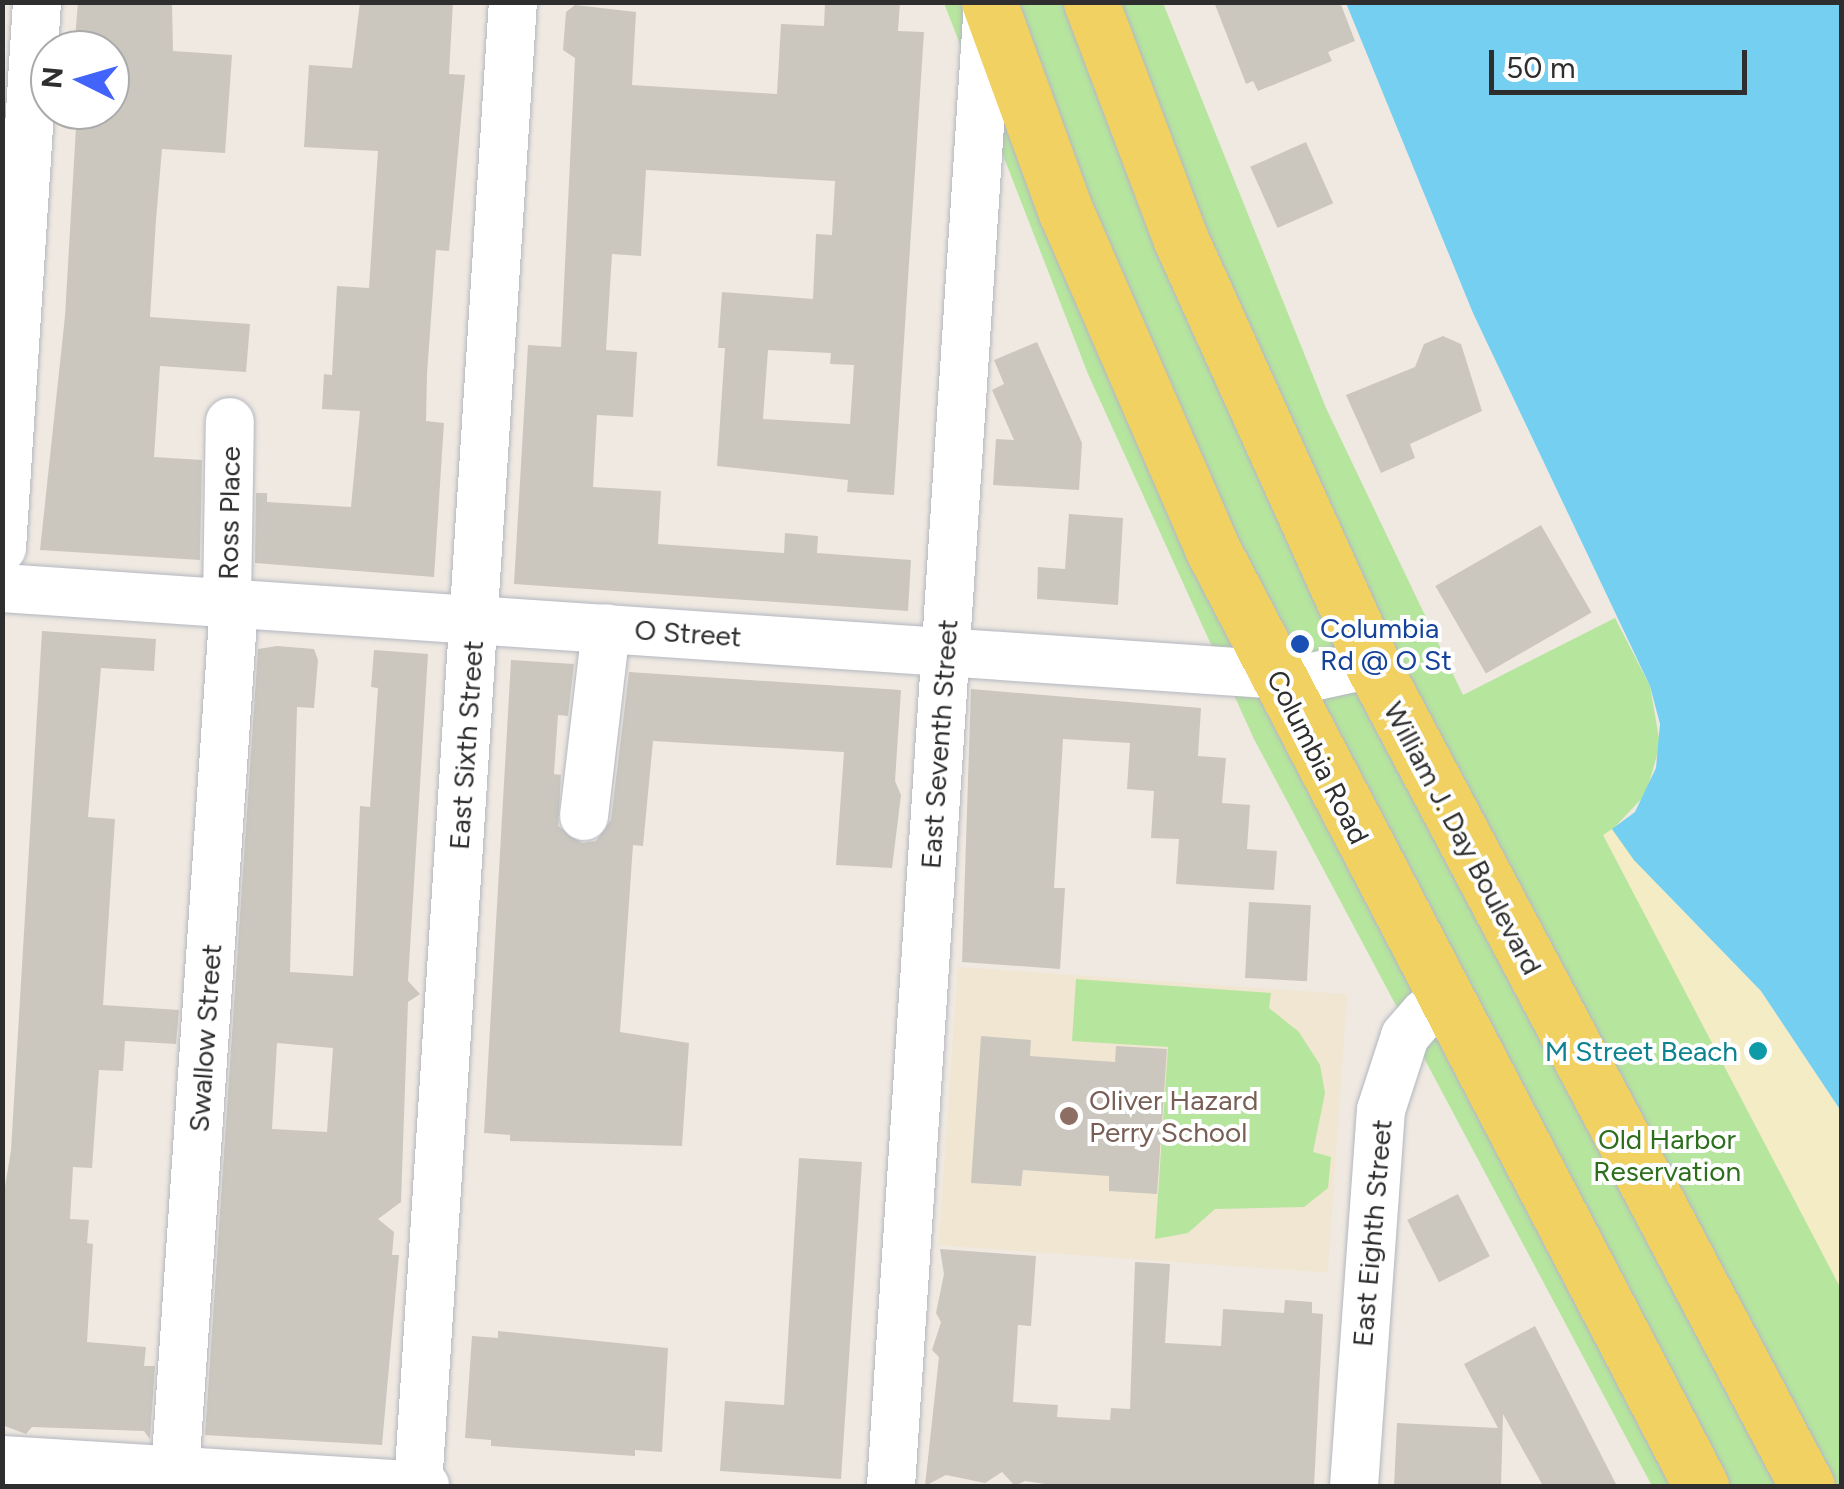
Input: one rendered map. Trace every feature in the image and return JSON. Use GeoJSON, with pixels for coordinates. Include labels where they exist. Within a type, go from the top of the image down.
{"type":"FeatureCollection","features":[{"type":"Feature","properties":{"kind":"main road","name":"Columbia Road"},"geometry":{"type":"LineString","coordinates":[[988,2],[1066,212],[1156,425],[1275,674],[1445,1004],[1702,1486]]}},
{"type":"Feature","properties":{"kind":"main road","name":"William J. Day Boulevard"},"geometry":{"type":"LineString","coordinates":[[1091,2],[1188,258],[1372,664],[1807,1486]]}},
{"type":"Feature","properties":{"kind":"street"},"geometry":{"type":"LineString","coordinates":[[2,548],[38,2]]}},
{"type":"Feature","properties":{"kind":"street","name":"East Sixth Street"},"geometry":{"type":"LineString","coordinates":[[420,1486],[513,2]]}},
{"type":"Feature","properties":{"kind":"street","name":"East Seventh Street"},"geometry":{"type":"LineString","coordinates":[[891,1486],[988,2]]}},
{"type":"Feature","properties":{"kind":"street","name":"Ross Place"},"geometry":{"type":"LineString","coordinates":[[230,422],[231,604]]}},
{"type":"Feature","properties":{"kind":"street","name":"O Street"},"geometry":{"type":"LineString","coordinates":[[2,588],[946,648],[1275,674],[1328,676],[1372,664]]}},
{"type":"Feature","properties":{"kind":"street","name":"Swallow Street"},"geometry":{"type":"LineString","coordinates":[[175,1472],[231,604]]}},
{"type":"Feature","properties":{"kind":"street"},"geometry":{"type":"LineString","coordinates":[[584,816],[606,628]]}},
{"type":"Feature","properties":{"kind":"street","name":"East Eighth Street"},"geometry":{"type":"LineString","coordinates":[[1354,1486],[1381,1110],[1406,1036],[1425,1012],[1445,1004]]}},
{"type":"Feature","properties":{"kind":"street"},"geometry":{"type":"LineString","coordinates":[[2,1460],[420,1486]]}},
{"type":"Feature","properties":{"kind":"shaded area"},"geometry":{"type":"Polygon","coordinates":[[[958,967],[1347,994],[1328,1273],[939,1245],[958,967]]]}},
{"type":"Feature","properties":{"kind":"green space","name":"Old Harbor Reservation"},"geometry":{"type":"Polygon","coordinates":[[[944,3],[1163,3],[1326,408],[1463,695],[1615,618],[1650,686],[1660,744],[1646,794],[1613,829],[1841,1111],[1841,1486],[1652,1486],[1254,739],[1088,374],[944,3]]]}},
{"type":"Feature","properties":{"kind":"green space"},"geometry":{"type":"Polygon","coordinates":[[[1076,979],[1271,993],[1269,1008],[1299,1032],[1320,1065],[1325,1093],[1313,1152],[1331,1157],[1328,1188],[1304,1207],[1215,1209],[1188,1233],[1155,1239],[1168,1047],[1072,1041],[1076,979]]]}},
{"type":"Feature","properties":{"kind":"sand","name":"M Street Beach"},"geometry":{"type":"Polygon","coordinates":[[[1612,829],[1634,860],[1761,991],[1841,1111],[1841,1289],[1603,835],[1612,829]]]}},
{"type":"Feature","properties":{"kind":"water"},"geometry":{"type":"Polygon","coordinates":[[[1346,3],[1841,3],[1841,1111],[1761,991],[1634,860],[1612,829],[1635,812],[1656,768],[1660,724],[1650,686],[1473,313],[1346,3]]]}},
{"type":"Feature","properties":{"kind":"building"},"geometry":{"type":"Polygon","coordinates":[[[78,2],[172,2],[173,51],[232,55],[225,153],[162,149],[156,220],[150,317],[250,324],[246,372],[160,366],[154,457],[202,460],[200,560],[40,550],[65,316],[76,130],[130,130],[130,30],[76,30],[78,2]]]}},
{"type":"Feature","properties":{"kind":"building"},"geometry":{"type":"Polygon","coordinates":[[[360,2],[453,2],[449,74],[465,75],[449,251],[436,250],[427,374],[426,421],[444,423],[434,577],[255,563],[256,493],[267,493],[267,502],[351,507],[360,411],[322,409],[324,374],[332,375],[337,286],[369,288],[378,151],[304,147],[309,65],[352,68],[360,2]]]}},
{"type":"Feature","properties":{"kind":"building"},"geometry":{"type":"Polygon","coordinates":[[[825,2],[900,2],[898,31],[924,32],[894,495],[847,492],[848,480],[717,466],[725,348],[718,348],[722,292],[813,299],[816,234],[832,235],[835,181],[646,170],[641,256],[612,254],[606,350],[637,352],[633,417],[597,415],[593,487],[661,491],[658,544],[784,553],[785,533],[818,536],[817,553],[911,560],[908,611],[514,584],[528,345],[561,347],[575,58],[563,50],[566,12],[575,5],[636,12],[632,85],[777,94],[781,24],[824,26],[825,2]],[[768,350],[763,419],[850,424],[854,365],[830,364],[831,353],[768,350]]]}},
{"type":"Feature","properties":{"kind":"building"},"geometry":{"type":"Polygon","coordinates":[[[1214,2],[1340,2],[1355,41],[1328,52],[1332,61],[1258,91],[1253,81],[1246,84],[1214,2]]]}},
{"type":"Feature","properties":{"kind":"building"},"geometry":{"type":"Polygon","coordinates":[[[1306,142],[1333,203],[1278,228],[1250,167],[1306,142]]]}},
{"type":"Feature","properties":{"kind":"building"},"geometry":{"type":"Polygon","coordinates":[[[1443,336],[1461,344],[1482,411],[1410,444],[1415,458],[1381,473],[1346,395],[1415,367],[1424,344],[1443,336]]]}},
{"type":"Feature","properties":{"kind":"building"},"geometry":{"type":"Polygon","coordinates":[[[1037,342],[1082,443],[1079,490],[993,485],[996,439],[1014,440],[992,390],[1004,384],[994,360],[1037,342]]]}},
{"type":"Feature","properties":{"kind":"building"},"geometry":{"type":"Polygon","coordinates":[[[1069,514],[1123,518],[1118,605],[1037,599],[1038,567],[1065,569],[1069,514]]]}},
{"type":"Feature","properties":{"kind":"building"},"geometry":{"type":"Polygon","coordinates":[[[1541,525],[1592,612],[1486,673],[1435,586],[1541,525]]]}},
{"type":"Feature","properties":{"kind":"building"},"geometry":{"type":"Polygon","coordinates":[[[42,631],[156,639],[154,671],[101,668],[88,817],[115,819],[103,1005],[179,1010],[176,1044],[125,1041],[123,1071],[99,1070],[92,1168],[73,1167],[70,1219],[89,1220],[87,1243],[93,1244],[87,1342],[146,1347],[144,1366],[155,1366],[150,1439],[144,1431],[32,1427],[26,1434],[2,1425],[2,1205],[11,1150],[42,631]]]}},
{"type":"Feature","properties":{"kind":"building"},"geometry":{"type":"Polygon","coordinates":[[[258,649],[314,649],[318,660],[314,708],[297,707],[290,972],[353,976],[360,806],[370,807],[378,688],[371,687],[374,650],[428,654],[408,981],[420,994],[408,1002],[401,1202],[378,1219],[394,1232],[392,1255],[399,1255],[382,1445],[205,1435],[258,649]],[[277,1043],[272,1129],[327,1132],[333,1048],[277,1043]]]}},
{"type":"Feature","properties":{"kind":"building"},"geometry":{"type":"Polygon","coordinates":[[[511,660],[574,664],[568,716],[558,715],[554,774],[561,775],[558,826],[582,843],[596,841],[611,820],[629,672],[901,690],[895,781],[901,795],[892,868],[836,865],[844,752],[653,741],[643,846],[633,845],[620,1032],[689,1043],[682,1146],[510,1141],[510,1135],[484,1133],[511,660]]]}},
{"type":"Feature","properties":{"kind":"building"},"geometry":{"type":"Polygon","coordinates":[[[971,689],[1201,708],[1198,756],[1226,758],[1222,803],[1250,805],[1247,849],[1277,851],[1274,890],[1176,884],[1179,839],[1151,838],[1154,791],[1127,789],[1130,743],[1063,739],[1054,888],[1065,888],[1060,969],[962,962],[971,689]]]}},
{"type":"Feature","properties":{"kind":"building"},"geometry":{"type":"Polygon","coordinates":[[[1249,902],[1311,905],[1307,981],[1245,978],[1249,902]]]}},
{"type":"Feature","properties":{"kind":"building","name":"Oliver Hazard Perry School"},"geometry":{"type":"Polygon","coordinates":[[[981,1036],[1031,1040],[1030,1056],[1115,1062],[1116,1046],[1167,1049],[1157,1194],[1109,1191],[1109,1176],[1023,1170],[1021,1186],[971,1183],[981,1036]]]}},
{"type":"Feature","properties":{"kind":"building"},"geometry":{"type":"Polygon","coordinates":[[[799,1158],[862,1162],[841,1479],[720,1471],[725,1401],[784,1405],[799,1158]]]}},
{"type":"Feature","properties":{"kind":"building"},"geometry":{"type":"Polygon","coordinates":[[[1458,1194],[1490,1256],[1439,1282],[1407,1220],[1458,1194]]]}},
{"type":"Feature","properties":{"kind":"building"},"geometry":{"type":"Polygon","coordinates":[[[940,1249],[1036,1256],[1031,1326],[1018,1325],[1013,1402],[1058,1405],[1057,1417],[1110,1420],[1111,1408],[1130,1409],[1135,1262],[1170,1264],[1165,1343],[1221,1346],[1223,1309],[1284,1313],[1285,1300],[1312,1302],[1312,1313],[1323,1314],[1314,1486],[1059,1486],[1025,1481],[1015,1486],[1002,1472],[985,1483],[946,1475],[925,1486],[939,1357],[932,1350],[941,1322],[936,1313],[944,1274],[940,1249]]]}},
{"type":"Feature","properties":{"kind":"building"},"geometry":{"type":"Polygon","coordinates":[[[1535,1326],[1617,1486],[1543,1486],[1503,1414],[1501,1486],[1394,1486],[1397,1423],[1498,1428],[1464,1364],[1535,1326]]]}},
{"type":"Feature","properties":{"kind":"building"},"geometry":{"type":"Polygon","coordinates":[[[498,1331],[668,1348],[662,1452],[635,1450],[635,1456],[491,1446],[491,1440],[465,1438],[472,1336],[498,1338],[498,1331]]]}},
{"type":"Feature","properties":{"kind":"place","name":"Columbia Rd @ O St"},"geometry":{"type":"Point","coordinates":[1300,644]}},
{"type":"Feature","properties":{"kind":"place","name":"M Street Beach"},"geometry":{"type":"Point","coordinates":[1758,1051]}},
{"type":"Feature","properties":{"kind":"place","name":"Oliver Hazard Perry School"},"geometry":{"type":"Point","coordinates":[1069,1116]}}]}
